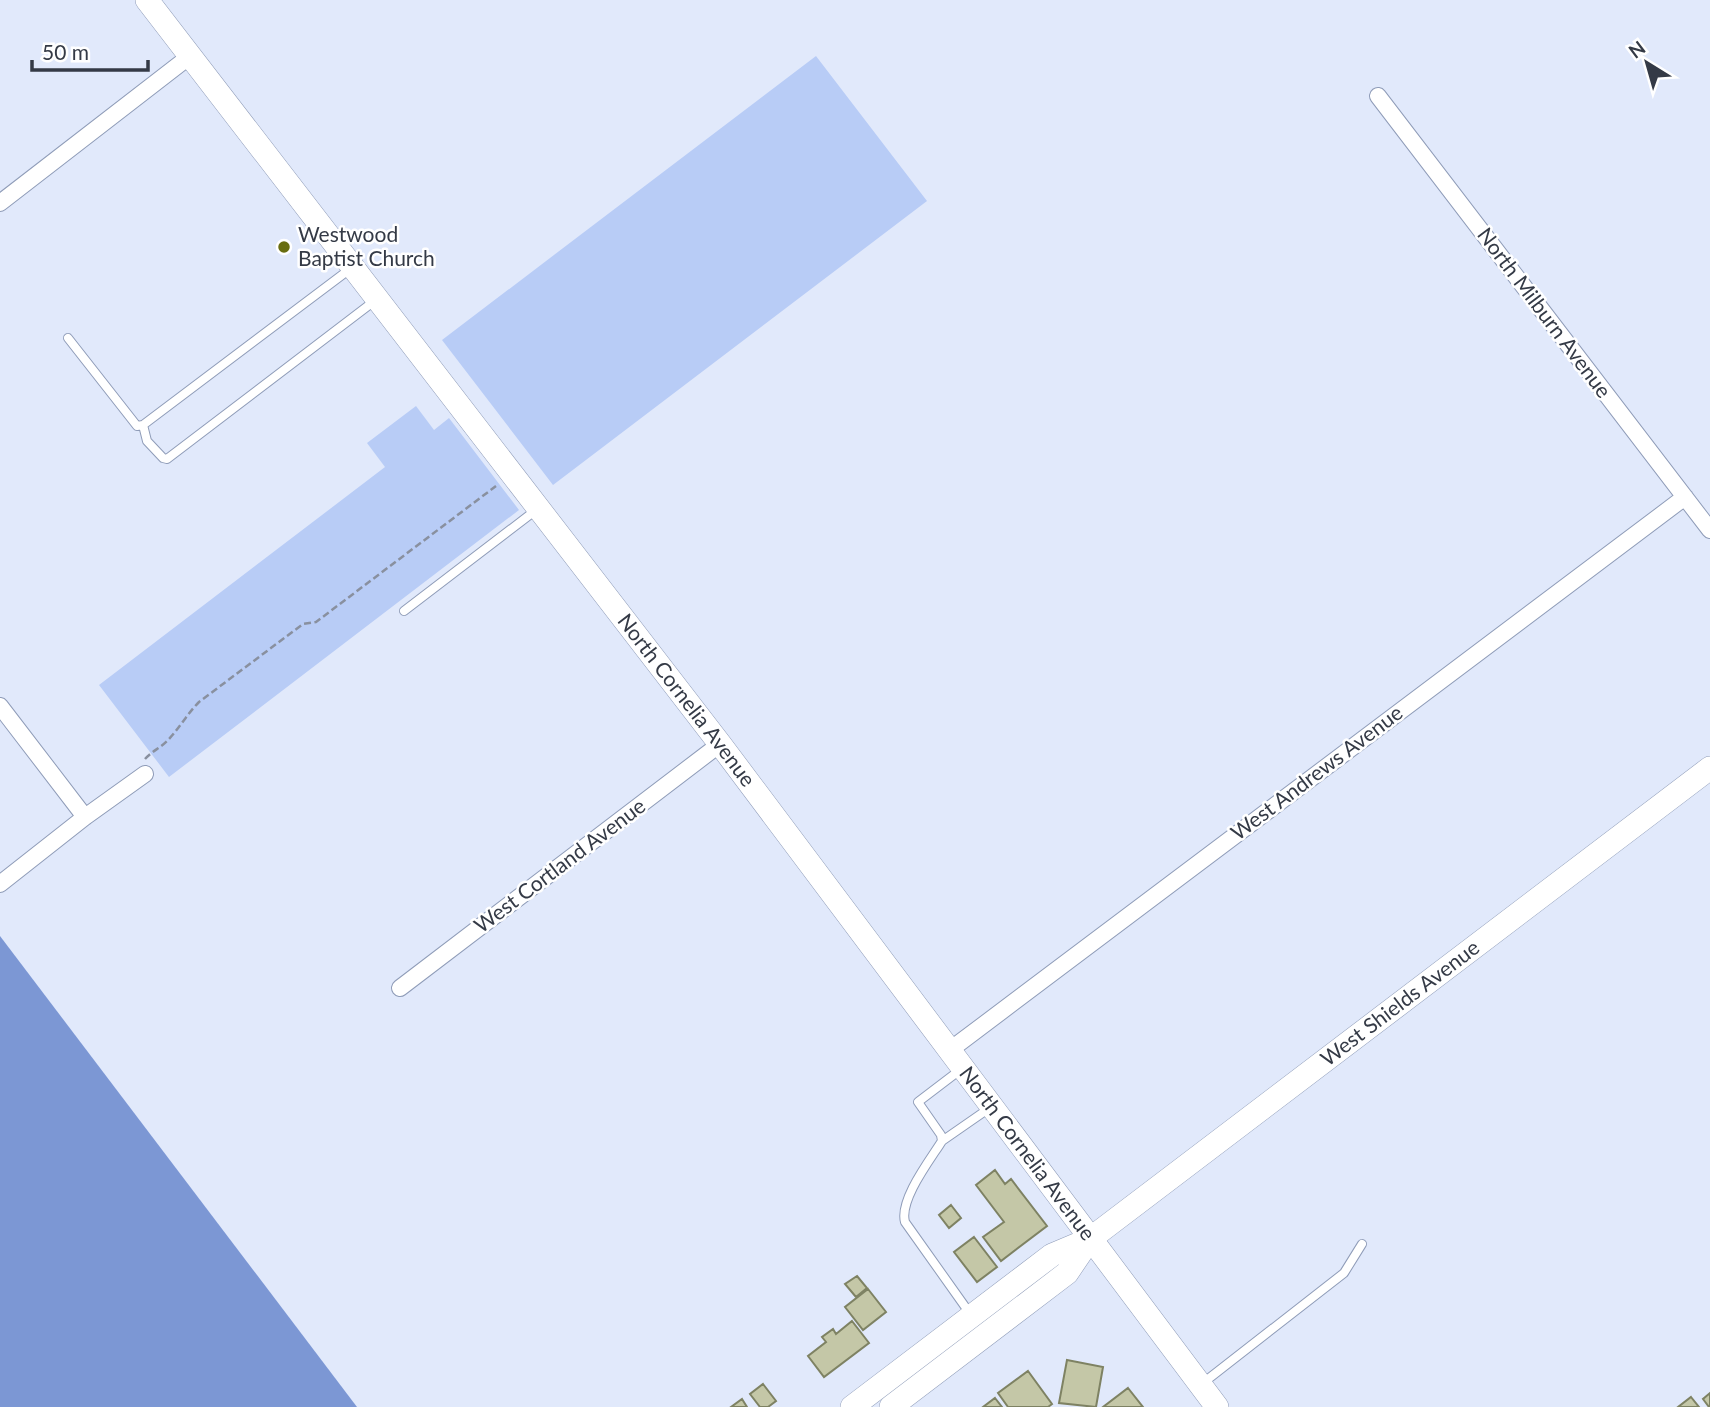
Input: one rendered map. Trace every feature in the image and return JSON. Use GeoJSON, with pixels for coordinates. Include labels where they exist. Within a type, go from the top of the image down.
{"type":"FeatureCollection","features":[{"type":"Feature","properties":{"kind":"street","name":"North Cornelia Avenue"},"geometry":{"type":"LineString","coordinates":[[147,0],[720,744],[1217,1407]]}},
{"type":"Feature","properties":{"kind":"street"},"geometry":{"type":"LineString","coordinates":[[0,202],[190,56]]}},
{"type":"Feature","properties":{"kind":"street","name":"North Milburn Avenue"},"geometry":{"type":"LineString","coordinates":[[1378,96],[1710,530]]}},
{"type":"Feature","properties":{"kind":"street","name":"West Andrews Avenue"},"geometry":{"type":"LineString","coordinates":[[956,1059],[1685,497]]}},
{"type":"Feature","properties":{"kind":"street"},"geometry":{"type":"LineString","coordinates":[[0,706],[85,817]]}},
{"type":"Feature","properties":{"kind":"street","name":"West Cortland Avenue"},"geometry":{"type":"LineString","coordinates":[[400,988],[720,744]]}},
{"type":"Feature","properties":{"kind":"street","name":"West Shields Avenue"},"geometry":{"type":"LineString","coordinates":[[852,1407],[1052,1255],[1090,1239],[1710,768]]}},
{"type":"Feature","properties":{"kind":"street"},"geometry":{"type":"LineString","coordinates":[[0,884],[145,774]]}},
{"type":"Feature","properties":{"kind":"street","name":"West Shields Avenue"},"geometry":{"type":"LineString","coordinates":[[891,1407],[1067,1273],[1090,1239]]}},
{"type":"Feature","properties":{"kind":"lane"},"geometry":{"type":"LineString","coordinates":[[68,338],[137,426],[144,425],[353,267]]}},
{"type":"Feature","properties":{"kind":"lane"},"geometry":{"type":"LineString","coordinates":[[144,425],[147,441],[167,459],[377,299]]}},
{"type":"Feature","properties":{"kind":"lane"},"geometry":{"type":"LineString","coordinates":[[404,611],[538,508]]}},
{"type":"Feature","properties":{"kind":"lane"},"geometry":{"type":"LineString","coordinates":[[942,1141],[941,1135],[918,1102],[956,1059]]}},
{"type":"Feature","properties":{"kind":"lane"},"geometry":{"type":"LineString","coordinates":[[972,1316],[905,1222],[903,1214],[918,1178],[942,1141],[992,1107]]}},
{"type":"Feature","properties":{"kind":"lane"},"geometry":{"type":"LineString","coordinates":[[1200,1385],[1344,1273],[1362,1244]]}},
{"type":"Feature","properties":{"kind":"path"},"geometry":{"type":"LineString","coordinates":[[145,774],[145,757],[164,744],[199,702],[303,625],[316,622],[512,474]]}},
{"type":"Feature","properties":{"kind":"shaded area"},"geometry":{"type":"Polygon","coordinates":[[[816,56],[927,201],[553,485],[442,340],[816,56]]]}},
{"type":"Feature","properties":{"kind":"shaded area"},"geometry":{"type":"Polygon","coordinates":[[[416,406],[434,430],[449,418],[519,510],[169,777],[99,685],[385,467],[367,443],[416,406]]]}},
{"type":"Feature","properties":{"kind":"shaded area"},"geometry":{"type":"Polygon","coordinates":[[[0,936],[357,1407],[0,1407],[0,936]]]}},
{"type":"Feature","properties":{"kind":"building"},"geometry":{"type":"Polygon","coordinates":[[[995,1170],[1005,1184],[1011,1179],[1047,1226],[1001,1261],[983,1237],[1004,1222],[976,1185],[995,1170]]]}},
{"type":"Feature","properties":{"kind":"building"},"geometry":{"type":"Polygon","coordinates":[[[951,1205],[961,1218],[949,1228],[939,1215],[951,1205]]]}},
{"type":"Feature","properties":{"kind":"building"},"geometry":{"type":"Polygon","coordinates":[[[974,1237],[997,1267],[977,1282],[954,1252],[974,1237]]]}},
{"type":"Feature","properties":{"kind":"building"},"geometry":{"type":"Polygon","coordinates":[[[857,1276],[867,1288],[856,1297],[845,1284],[857,1276]]]}},
{"type":"Feature","properties":{"kind":"building"},"geometry":{"type":"Polygon","coordinates":[[[868,1289],[886,1312],[863,1330],[845,1307],[868,1289]]]}},
{"type":"Feature","properties":{"kind":"building"},"geometry":{"type":"Polygon","coordinates":[[[852,1321],[869,1343],[824,1377],[808,1356],[826,1342],[822,1337],[833,1329],[836,1334],[852,1321]]]}},
{"type":"Feature","properties":{"kind":"building"},"geometry":{"type":"Polygon","coordinates":[[[1067,1360],[1103,1367],[1096,1407],[1059,1403],[1067,1360]]]}},
{"type":"Feature","properties":{"kind":"building"},"geometry":{"type":"Polygon","coordinates":[[[1028,1371],[1052,1404],[1048,1407],[1008,1407],[998,1393],[1028,1371]]]}},
{"type":"Feature","properties":{"kind":"building"},"geometry":{"type":"Polygon","coordinates":[[[763,1384],[776,1401],[768,1407],[760,1407],[750,1394],[763,1384]]]}},
{"type":"Feature","properties":{"kind":"building"},"geometry":{"type":"Polygon","coordinates":[[[1128,1388],[1143,1407],[1103,1407],[1128,1388]]]}},
{"type":"Feature","properties":{"kind":"building"},"geometry":{"type":"Polygon","coordinates":[[[1710,1393],[1710,1407],[1709,1407],[1703,1399],[1710,1393]]]}},
{"type":"Feature","properties":{"kind":"building"},"geometry":{"type":"Polygon","coordinates":[[[1691,1397],[1699,1407],[1678,1407],[1691,1397]]]}},
{"type":"Feature","properties":{"kind":"building"},"geometry":{"type":"Polygon","coordinates":[[[995,1398],[1002,1407],[983,1407],[995,1398]]]}},
{"type":"Feature","properties":{"kind":"building"},"geometry":{"type":"Polygon","coordinates":[[[742,1399],[747,1407],[731,1407],[742,1399]]]}},
{"type":"Feature","properties":{"kind":"place","name":"Westwood Baptist Church"},"geometry":{"type":"Point","coordinates":[284,247]}}]}
